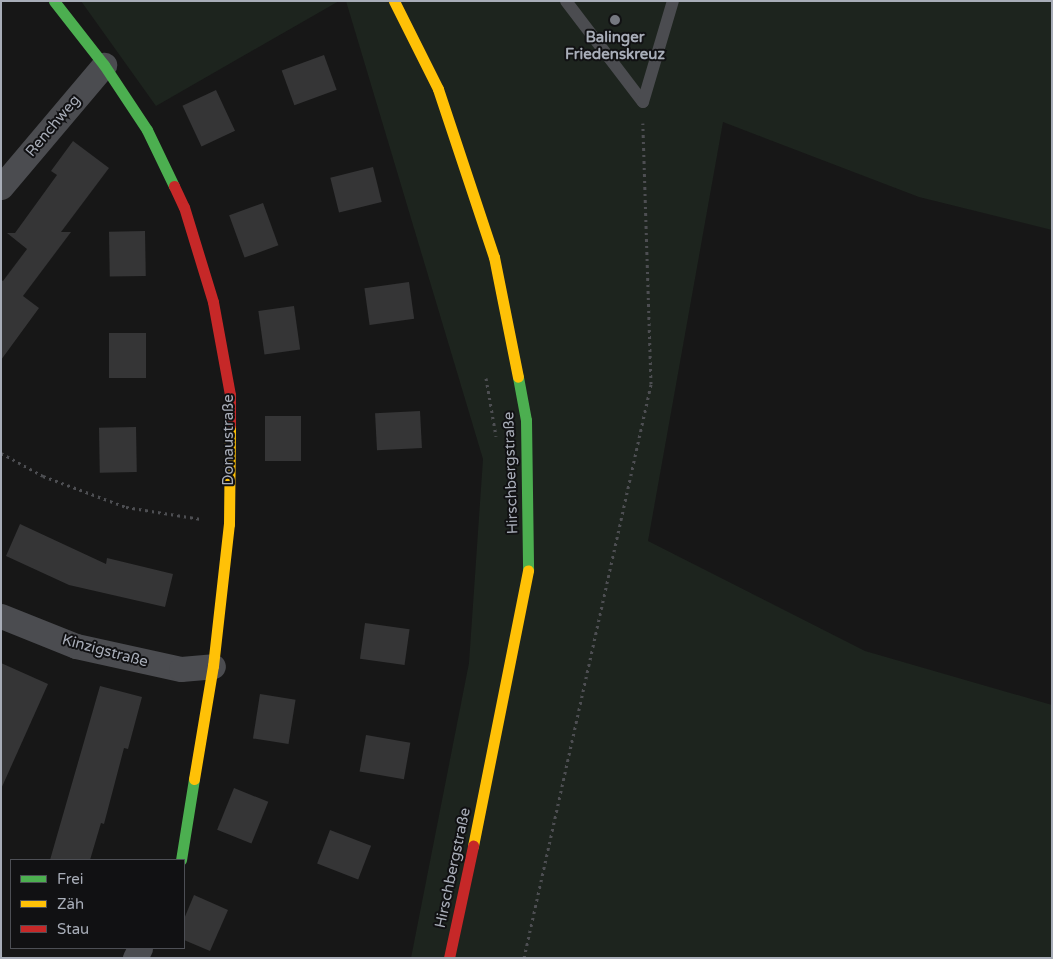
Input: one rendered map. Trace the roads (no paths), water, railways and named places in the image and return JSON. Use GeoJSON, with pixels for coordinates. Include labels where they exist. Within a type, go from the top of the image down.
{"type":"FeatureCollection","features":[{"type":"Feature","properties":{"kind":"street","name":"Donaustraße"},"geometry":{"type":"LineString","coordinates":[[54,1],[104,65],[147,130],[184,207],[213,302],[230,395],[229,524],[213,666],[181,859]]}},
{"type":"Feature","properties":{"kind":"street","name":"Hirschbergstraße"},"geometry":{"type":"LineString","coordinates":[[394,1],[438,89],[494,257],[526,420],[529,564],[449,958]]}},
{"type":"Feature","properties":{"kind":"street","name":"Renchweg"},"geometry":{"type":"LineString","coordinates":[[1,187],[104,65]]}},
{"type":"Feature","properties":{"kind":"street","name":"Kinzigstraße"},"geometry":{"type":"LineString","coordinates":[[1,616],[76,646],[181,669],[213,666]]}},
{"type":"Feature","properties":{"kind":"lane"},"geometry":{"type":"LineString","coordinates":[[566,1],[643,102],[673,1]]}},
{"type":"Feature","properties":{"kind":"place","name":"Balinger Friedenskreuz"},"geometry":{"type":"Point","coordinates":[615,20]}}]}
